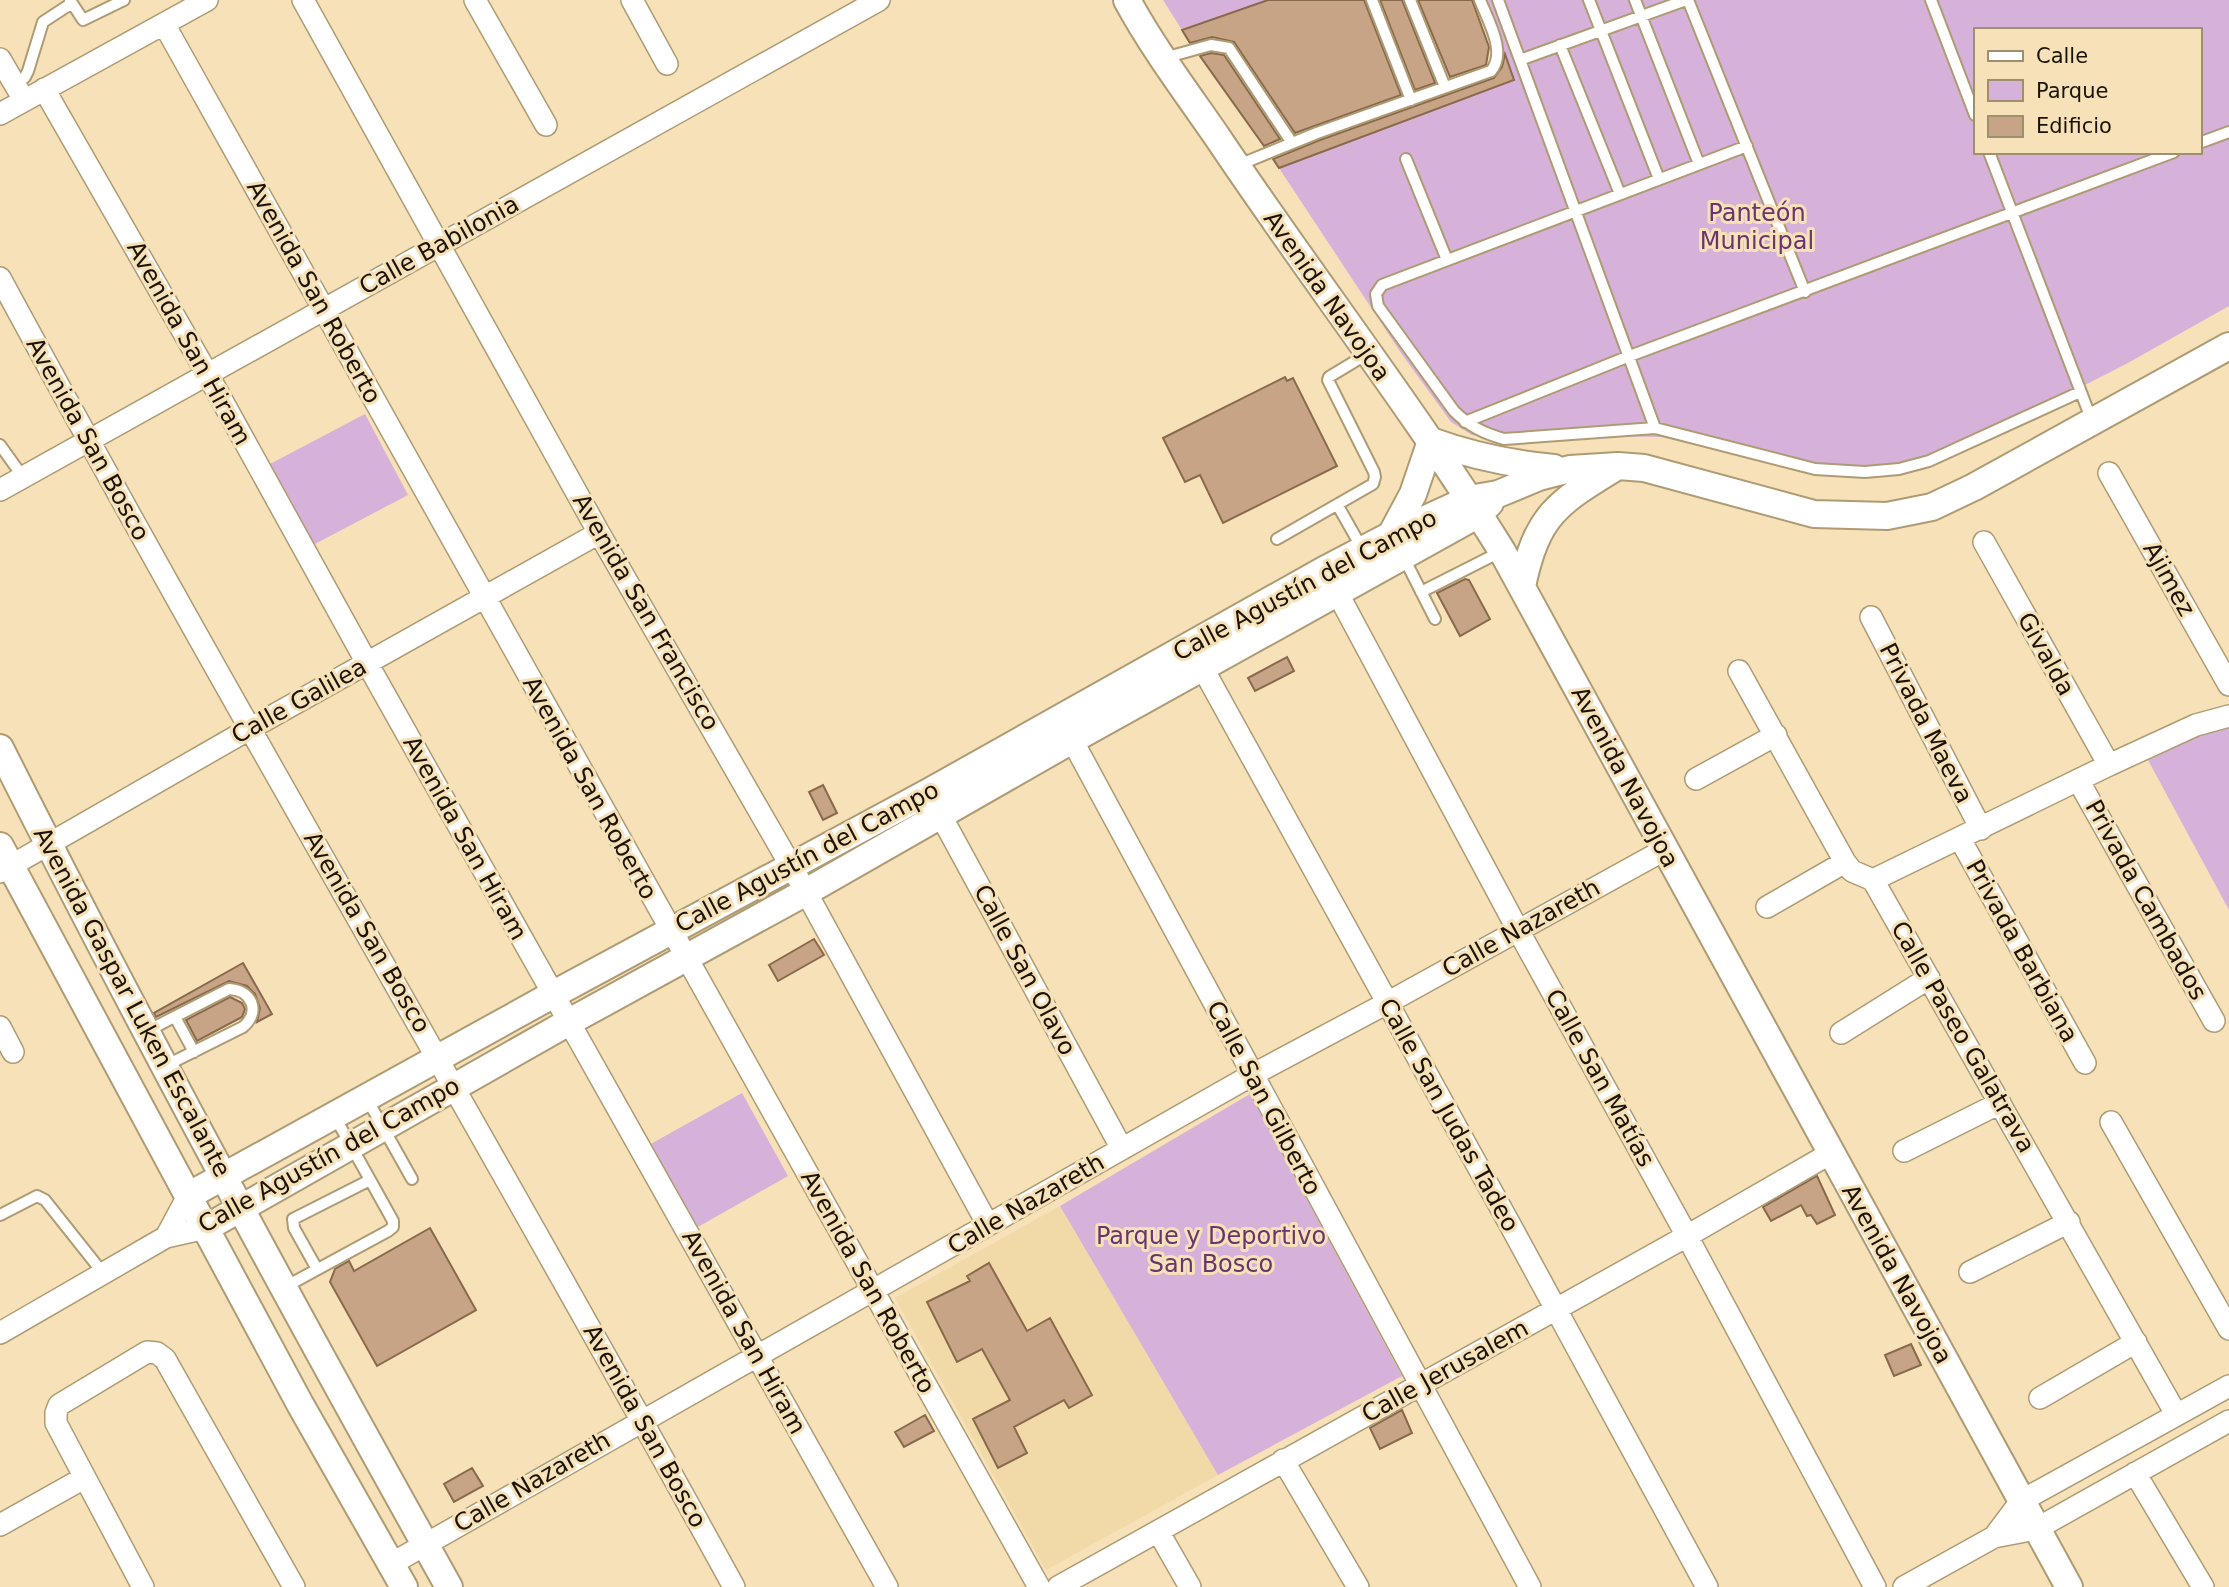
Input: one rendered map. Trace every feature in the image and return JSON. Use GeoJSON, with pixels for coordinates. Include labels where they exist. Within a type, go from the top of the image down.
{"type":"FeatureCollection","features":[{"type":"Feature","properties":{"kind":"street"},"geometry":{"type":"LineString","coordinates":[[0,114],[20,93],[44,89],[206,0]]}},
{"type":"Feature","properties":{"kind":"street","name":"Avenida San Francisco"},"geometry":{"type":"LineString","coordinates":[[303,0],[599,533],[806,892],[988,1225]]}},
{"type":"Feature","properties":{"kind":"street"},"geometry":{"type":"LineString","coordinates":[[475,0],[546,125]]}},
{"type":"Feature","properties":{"kind":"street"},"geometry":{"type":"LineString","coordinates":[[632,0],[667,64]]}},
{"type":"Feature","properties":{"kind":"street","name":"Calle Babilonia"},"geometry":{"type":"LineString","coordinates":[[0,490],[879,0]]}},
{"type":"Feature","properties":{"kind":"street","name":"Avenida Navojoa"},"geometry":{"type":"LineString","coordinates":[[1128,0],[1236,166],[1431,441],[1502,551],[2069,1587]]}},
{"type":"Feature","properties":{"kind":"street","name":"Avenida San Roberto"},"geometry":{"type":"LineString","coordinates":[[164,24],[1039,1587]]}},
{"type":"Feature","properties":{"kind":"street"},"geometry":{"type":"LineString","coordinates":[[0,59],[20,93]]}},
{"type":"Feature","properties":{"kind":"street","name":"Avenida San Hiram"},"geometry":{"type":"LineString","coordinates":[[44,89],[208,375],[887,1587]]}},
{"type":"Feature","properties":{"kind":"street","name":"Avenida San Bosco"},"geometry":{"type":"LineString","coordinates":[[0,278],[88,440],[455,1087],[734,1587]]}},
{"type":"Feature","properties":{"kind":"street"},"geometry":{"type":"LineString","coordinates":[[1397,546],[1431,441],[1499,461],[1570,469],[1618,466],[1672,474],[1814,514],[1887,516],[1932,507],[2092,423],[2229,346]]}},
{"type":"Feature","properties":{"kind":"street"},"geometry":{"type":"LineString","coordinates":[[1522,586],[1529,551],[1546,520],[1571,495],[1618,466]]}},
{"type":"Feature","properties":{"kind":"street","name":"Calle Agustín del Campo"},"geometry":{"type":"LineString","coordinates":[[166,1237],[188,1196],[791,866],[934,803],[1066,729],[1190,645],[1331,582],[1498,494],[1539,477],[1570,469]]}},
{"type":"Feature","properties":{"kind":"street","name":"Ajimez"},"geometry":{"type":"LineString","coordinates":[[2109,473],[2229,685]]}},
{"type":"Feature","properties":{"kind":"street","name":"Calle Galilea"},"geometry":{"type":"LineString","coordinates":[[3,862],[48,843],[599,533]]}},
{"type":"Feature","properties":{"kind":"street","name":"Givalda"},"geometry":{"type":"LineString","coordinates":[[1984,542],[2109,765]]}},
{"type":"Feature","properties":{"kind":"street","name":"Calle Agustín del Campo"},"geometry":{"type":"LineString","coordinates":[[1066,729],[1204,668],[1331,582],[1363,550],[1397,546]]}},
{"type":"Feature","properties":{"kind":"street","name":"Calle San Matías"},"geometry":{"type":"LineString","coordinates":[[1331,582],[1875,1587]]}},
{"type":"Feature","properties":{"kind":"street","name":"Privada Maeva"},"geometry":{"type":"LineString","coordinates":[[1871,617],[1981,829]]}},
{"type":"Feature","properties":{"kind":"street","name":"Calle San Judas Tadeo"},"geometry":{"type":"LineString","coordinates":[[1190,645],[1707,1587]]}},
{"type":"Feature","properties":{"kind":"street","name":"Calle Paseo Galatrava"},"geometry":{"type":"LineString","coordinates":[[1739,671],[1845,862],[1852,871],[1873,880],[2176,1414]]}},
{"type":"Feature","properties":{"kind":"street"},"geometry":{"type":"LineString","coordinates":[[1873,880],[2109,765],[2196,725],[2229,716]]}},
{"type":"Feature","properties":{"kind":"street","name":"Calle San Gilberto"},"geometry":{"type":"LineString","coordinates":[[1066,729],[1530,1587]]}},
{"type":"Feature","properties":{"kind":"street"},"geometry":{"type":"LineString","coordinates":[[1696,779],[1776,735]]}},
{"type":"Feature","properties":{"kind":"street","name":"Avenida Gaspar Luken Escalante"},"geometry":{"type":"LineString","coordinates":[[0,748],[283,1287],[449,1587]]}},
{"type":"Feature","properties":{"kind":"street","name":"Privada Cambados"},"geometry":{"type":"LineString","coordinates":[[2078,780],[2214,1021]]}},
{"type":"Feature","properties":{"kind":"street","name":"Calle Agustín del Campo"},"geometry":{"type":"LineString","coordinates":[[0,1333],[166,1237],[206,1228],[569,1022],[806,892],[934,803]]}},
{"type":"Feature","properties":{"kind":"street","name":"Calle San Olavo"},"geometry":{"type":"LineString","coordinates":[[934,803],[1122,1149]]}},
{"type":"Feature","properties":{"kind":"street","name":"Privada Barbiana"},"geometry":{"type":"LineString","coordinates":[[1959,839],[2085,1063]]}},
{"type":"Feature","properties":{"kind":"street","name":"Calle Nazareth"},"geometry":{"type":"LineString","coordinates":[[391,1564],[1252,1075],[1664,850]]}},
{"type":"Feature","properties":{"kind":"street","name":"Avenida Gaspar Luken Escalante"},"geometry":{"type":"LineString","coordinates":[[3,862],[206,1228],[300,1405],[404,1587]]}},
{"type":"Feature","properties":{"kind":"street"},"geometry":{"type":"LineString","coordinates":[[1767,906],[1845,862]]}},
{"type":"Feature","properties":{"kind":"street"},"geometry":{"type":"LineString","coordinates":[[1841,1032],[1929,978]]}},
{"type":"Feature","properties":{"kind":"street"},"geometry":{"type":"LineString","coordinates":[[0,1027],[13,1052]]}},
{"type":"Feature","properties":{"kind":"street"},"geometry":{"type":"LineString","coordinates":[[1904,1152],[2000,1103]]}},
{"type":"Feature","properties":{"kind":"street"},"geometry":{"type":"LineString","coordinates":[[2111,1122],[2229,1329]]}},
{"type":"Feature","properties":{"kind":"street","name":"Calle Jerusalem"},"geometry":{"type":"LineString","coordinates":[[1058,1587],[1831,1153]]}},
{"type":"Feature","properties":{"kind":"street"},"geometry":{"type":"LineString","coordinates":[[1970,1272],[2069,1222]]}},
{"type":"Feature","properties":{"kind":"street"},"geometry":{"type":"LineString","coordinates":[[2040,1398],[2136,1342]]}},
{"type":"Feature","properties":{"kind":"street"},"geometry":{"type":"LineString","coordinates":[[143,1587],[56,1423],[56,1413],[59,1405],[147,1352],[157,1353],[165,1359],[294,1587]]}},
{"type":"Feature","properties":{"kind":"street"},"geometry":{"type":"LineString","coordinates":[[1994,1537],[2021,1501],[2229,1386]]}},
{"type":"Feature","properties":{"kind":"street"},"geometry":{"type":"LineString","coordinates":[[1904,1587],[1994,1537],[2036,1529],[2229,1421]]}},
{"type":"Feature","properties":{"kind":"street"},"geometry":{"type":"LineString","coordinates":[[1283,1460],[1357,1587]]}},
{"type":"Feature","properties":{"kind":"street"},"geometry":{"type":"LineString","coordinates":[[2136,1473],[2203,1587]]}},
{"type":"Feature","properties":{"kind":"street"},"geometry":{"type":"LineString","coordinates":[[0,1525],[84,1478]]}},
{"type":"Feature","properties":{"kind":"street"},"geometry":{"type":"LineString","coordinates":[[1158,1531],[1189,1587]]}},
{"type":"Feature","properties":{"kind":"lane"},"geometry":{"type":"LineString","coordinates":[[20,93],[43,22],[71,2],[83,20],[124,0]]}},
{"type":"Feature","properties":{"kind":"lane"},"geometry":{"type":"LineString","coordinates":[[1372,0],[1411,100]]}},
{"type":"Feature","properties":{"kind":"lane"},"geometry":{"type":"LineString","coordinates":[[1410,0],[1445,88]]}},
{"type":"Feature","properties":{"kind":"lane"},"geometry":{"type":"LineString","coordinates":[[1236,166],[1491,71],[1497,64],[1498,53],[1480,0]]}},
{"type":"Feature","properties":{"kind":"lane"},"geometry":{"type":"LineString","coordinates":[[1498,0],[1655,428]]}},
{"type":"Feature","properties":{"kind":"lane"},"geometry":{"type":"LineString","coordinates":[[1588,0],[1659,179]]}},
{"type":"Feature","properties":{"kind":"lane"},"geometry":{"type":"LineString","coordinates":[[1635,0],[1699,164]]}},
{"type":"Feature","properties":{"kind":"lane"},"geometry":{"type":"LineString","coordinates":[[1520,60],[1687,0],[1805,292]]}},
{"type":"Feature","properties":{"kind":"lane"},"geometry":{"type":"LineString","coordinates":[[1931,0],[1974,112]]}},
{"type":"Feature","properties":{"kind":"lane"},"geometry":{"type":"LineString","coordinates":[[1164,58],[1211,45],[1229,48],[1292,143]]}},
{"type":"Feature","properties":{"kind":"lane"},"geometry":{"type":"LineString","coordinates":[[1560,46],[1620,194]]}},
{"type":"Feature","properties":{"kind":"lane"},"geometry":{"type":"LineString","coordinates":[[2201,142],[2229,132]]}},
{"type":"Feature","properties":{"kind":"lane"},"geometry":{"type":"LineString","coordinates":[[1747,146],[1382,285],[1376,294],[1378,306],[1454,411],[1481,432],[1504,439],[1655,428],[1815,469],[1865,472],[1899,469],[1930,461],[2080,392]]}},
{"type":"Feature","properties":{"kind":"lane"},"geometry":{"type":"LineString","coordinates":[[1990,154],[2092,423]]}},
{"type":"Feature","properties":{"kind":"lane"},"geometry":{"type":"LineString","coordinates":[[1465,422],[1627,357],[2169,154]]}},
{"type":"Feature","properties":{"kind":"lane"},"geometry":{"type":"LineString","coordinates":[[1406,159],[1447,260]]}},
{"type":"Feature","properties":{"kind":"lane"},"geometry":{"type":"LineString","coordinates":[[1277,539],[1367,488],[1375,477],[1328,380],[1367,354]]}},
{"type":"Feature","properties":{"kind":"lane"},"geometry":{"type":"LineString","coordinates":[[0,445],[23,477]]}},
{"type":"Feature","properties":{"kind":"lane"},"geometry":{"type":"LineString","coordinates":[[1338,506],[1363,550]]}},
{"type":"Feature","properties":{"kind":"lane"},"geometry":{"type":"LineString","coordinates":[[1397,546],[1435,619]]}},
{"type":"Feature","properties":{"kind":"lane"},"geometry":{"type":"LineString","coordinates":[[1421,592],[1502,551]]}},
{"type":"Feature","properties":{"kind":"lane"},"geometry":{"type":"LineString","coordinates":[[147,1031],[229,989],[239,990],[251,1002],[251,1020],[243,1027],[165,1066]]}},
{"type":"Feature","properties":{"kind":"lane"},"geometry":{"type":"LineString","coordinates":[[175,1017],[194,1052]]}},
{"type":"Feature","properties":{"kind":"lane"},"geometry":{"type":"LineString","coordinates":[[367,1099],[412,1179]]}},
{"type":"Feature","properties":{"kind":"lane"},"geometry":{"type":"LineString","coordinates":[[283,1287],[393,1227],[393,1221],[335,1117]]}},
{"type":"Feature","properties":{"kind":"lane"},"geometry":{"type":"LineString","coordinates":[[317,1269],[294,1228],[293,1219],[370,1180]]}},
{"type":"Feature","properties":{"kind":"lane"},"geometry":{"type":"LineString","coordinates":[[0,1215],[37,1196],[45,1200],[103,1273]]}},
{"type":"Feature","properties":{"kind":"shaded area"},"geometry":{"type":"Polygon","coordinates":[[[1060,1206],[1218,1475],[1046,1570],[895,1298],[1060,1206]]]}},
{"type":"Feature","properties":{"kind":"green space"},"geometry":{"type":"Polygon","coordinates":[[[1163,0],[1268,0],[1182,30],[1163,0]]]}},
{"type":"Feature","properties":{"kind":"green space","name":"Panteón Municipal"},"geometry":{"type":"Polygon","coordinates":[[[1485,0],[2229,0],[2229,306],[2126,364],[1956,451],[1898,472],[1851,477],[1661,437],[1495,439],[1472,435],[1451,422],[1401,353],[1279,168],[1514,80],[1485,0]]]}},
{"type":"Feature","properties":{"kind":"green space"},"geometry":{"type":"Polygon","coordinates":[[[365,414],[408,495],[313,545],[270,464],[365,414]]]}},
{"type":"Feature","properties":{"kind":"green space"},"geometry":{"type":"Polygon","coordinates":[[[2229,728],[2229,910],[2148,760],[2201,735],[2229,728]]]}},
{"type":"Feature","properties":{"kind":"green space"},"geometry":{"type":"Polygon","coordinates":[[[742,1093],[788,1176],[696,1228],[649,1145],[742,1093]]]}},
{"type":"Feature","properties":{"kind":"green space","name":"Parque y Deportivo San Bosco"},"geometry":{"type":"Polygon","coordinates":[[[1250,1094],[1402,1376],[1218,1475],[1060,1206],[1250,1094]]]}},
{"type":"Feature","properties":{"kind":"building"},"geometry":{"type":"Polygon","coordinates":[[[1268,0],[1364,0],[1401,95],[1295,133],[1234,42],[1212,37],[1190,43],[1182,30],[1268,0]]]}},
{"type":"Feature","properties":{"kind":"building"},"geometry":{"type":"Polygon","coordinates":[[[1380,0],[1402,0],[1435,83],[1415,90],[1380,0]]]}},
{"type":"Feature","properties":{"kind":"building"},"geometry":{"type":"Polygon","coordinates":[[[1418,0],[1472,0],[1489,47],[1486,65],[1450,77],[1418,0]]]}},
{"type":"Feature","properties":{"kind":"building"},"geometry":{"type":"Polygon","coordinates":[[[1211,53],[1224,55],[1280,139],[1264,146],[1200,56],[1211,53]]]}},
{"type":"Feature","properties":{"kind":"building"},"geometry":{"type":"Polygon","coordinates":[[[1505,54],[1514,80],[1279,168],[1273,159],[1494,78],[1502,67],[1505,54]]]}},
{"type":"Feature","properties":{"kind":"building"},"geometry":{"type":"Polygon","coordinates":[[[1285,377],[1287,381],[1293,378],[1337,466],[1223,523],[1200,475],[1185,482],[1163,438],[1285,377]]]}},
{"type":"Feature","properties":{"kind":"building"},"geometry":{"type":"Polygon","coordinates":[[[1465,579],[1469,580],[1490,619],[1460,636],[1437,593],[1465,579]]]}},
{"type":"Feature","properties":{"kind":"building"},"geometry":{"type":"Polygon","coordinates":[[[1287,657],[1294,671],[1255,691],[1248,678],[1287,657]]]}},
{"type":"Feature","properties":{"kind":"building"},"geometry":{"type":"Polygon","coordinates":[[[823,785],[837,813],[823,820],[809,792],[823,785]]]}},
{"type":"Feature","properties":{"kind":"building"},"geometry":{"type":"Polygon","coordinates":[[[814,939],[824,955],[778,981],[769,965],[814,939]]]}},
{"type":"Feature","properties":{"kind":"building"},"geometry":{"type":"Polygon","coordinates":[[[243,963],[272,1014],[257,1022],[260,1008],[255,994],[247,986],[229,981],[156,1017],[154,1013],[243,963]]]}},
{"type":"Feature","properties":{"kind":"building"},"geometry":{"type":"Polygon","coordinates":[[[230,997],[242,1003],[245,1009],[242,1017],[197,1041],[186,1020],[230,997]]]}},
{"type":"Feature","properties":{"kind":"building"},"geometry":{"type":"Polygon","coordinates":[[[1817,1176],[1835,1215],[1817,1224],[1811,1215],[1807,1216],[1801,1205],[1771,1221],[1763,1207],[1817,1176]]]}},
{"type":"Feature","properties":{"kind":"building"},"geometry":{"type":"Polygon","coordinates":[[[430,1228],[476,1310],[377,1366],[330,1282],[335,1269],[349,1261],[354,1271],[430,1228]]]}},
{"type":"Feature","properties":{"kind":"building"},"geometry":{"type":"Polygon","coordinates":[[[989,1263],[1027,1331],[1050,1318],[1092,1395],[1069,1408],[1064,1400],[1014,1427],[1027,1453],[998,1468],[973,1419],[1010,1400],[982,1349],[957,1362],[927,1302],[970,1281],[967,1276],[989,1263]]]}},
{"type":"Feature","properties":{"kind":"building"},"geometry":{"type":"Polygon","coordinates":[[[1911,1344],[1921,1365],[1894,1376],[1885,1355],[1911,1344]]]}},
{"type":"Feature","properties":{"kind":"building"},"geometry":{"type":"Polygon","coordinates":[[[1402,1410],[1412,1433],[1380,1449],[1370,1428],[1402,1410]]]}},
{"type":"Feature","properties":{"kind":"building"},"geometry":{"type":"Polygon","coordinates":[[[925,1415],[934,1431],[904,1447],[895,1432],[925,1415]]]}},
{"type":"Feature","properties":{"kind":"building"},"geometry":{"type":"Polygon","coordinates":[[[472,1468],[483,1486],[454,1502],[444,1484],[472,1468]]]}}]}
